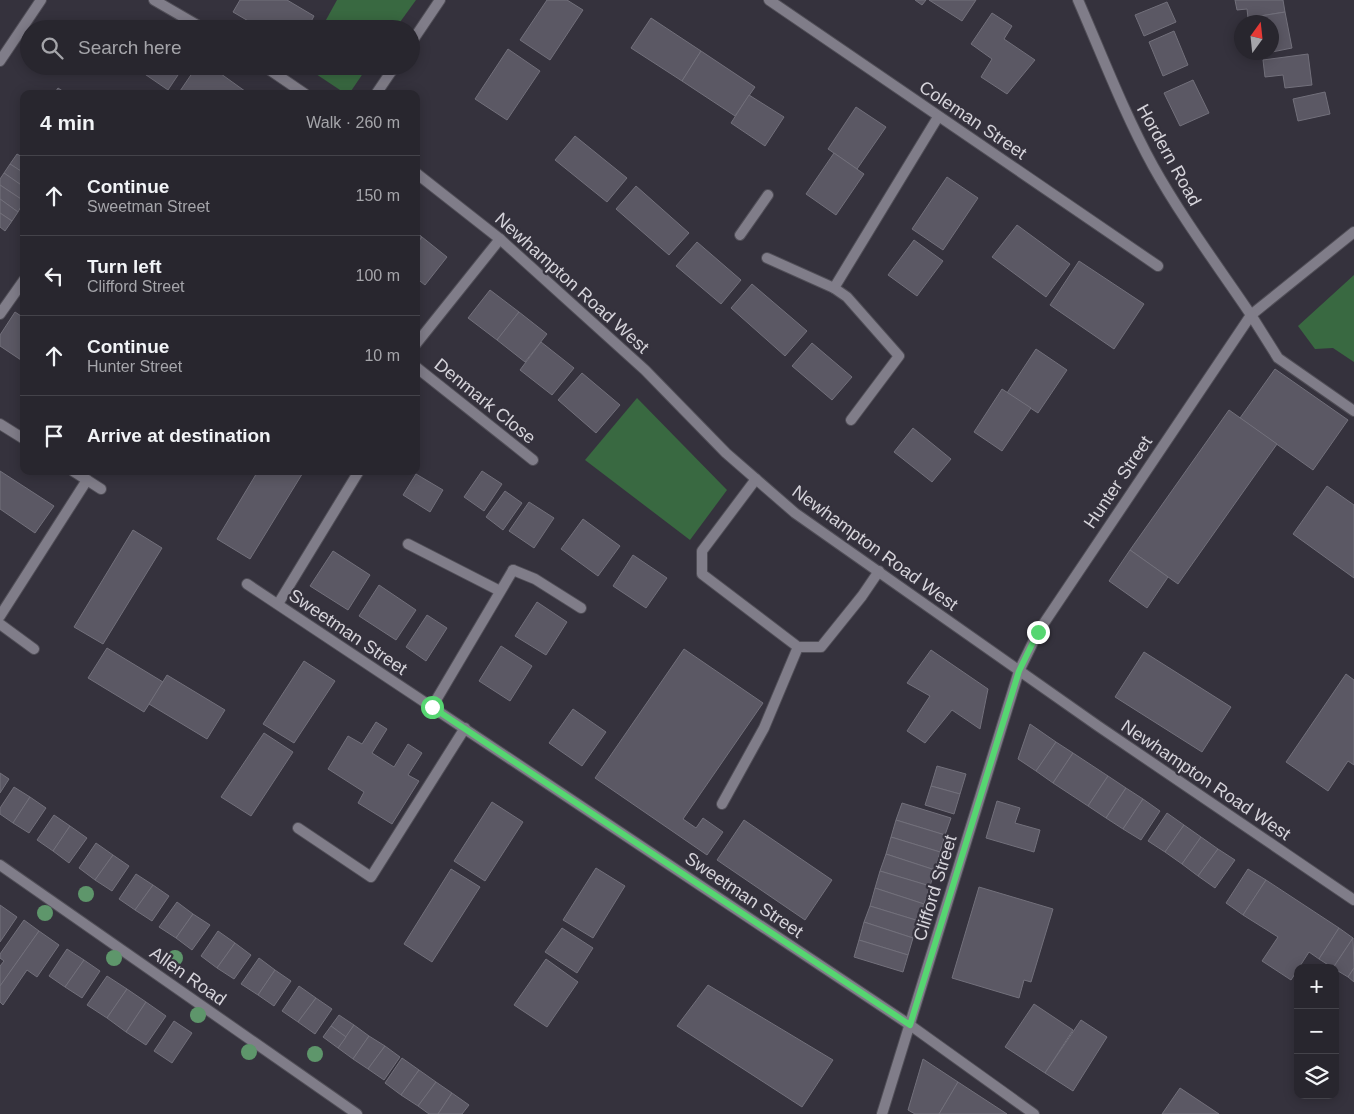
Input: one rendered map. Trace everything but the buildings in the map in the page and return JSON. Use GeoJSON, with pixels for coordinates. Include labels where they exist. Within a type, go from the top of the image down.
{"type":"FeatureCollection","features":[{"type":"Feature","properties":{"kind":"street"},"geometry":{"type":"LineString","coordinates":[[28,20],[41,0]]}},
{"type":"Feature","properties":{"kind":"street"},"geometry":{"type":"LineString","coordinates":[[154,0],[188,20]]}},
{"type":"Feature","properties":{"kind":"street"},"geometry":{"type":"LineString","coordinates":[[420,29],[440,0]]}},
{"type":"Feature","properties":{"kind":"street","name":"Coleman Street"},"geometry":{"type":"LineString","coordinates":[[769,0],[1158,266]]}},
{"type":"Feature","properties":{"kind":"street","name":"Hordern Road"},"geometry":{"type":"LineString","coordinates":[[1078,0],[1128,117],[1153,166],[1177,206],[1278,358],[1354,411]]}},
{"type":"Feature","properties":{"kind":"street"},"geometry":{"type":"LineString","coordinates":[[0,61],[20,31]]}},
{"type":"Feature","properties":{"kind":"street"},"geometry":{"type":"LineString","coordinates":[[277,75],[299,90]]}},
{"type":"Feature","properties":{"kind":"street"},"geometry":{"type":"LineString","coordinates":[[379,90],[389,75]]}},
{"type":"Feature","properties":{"kind":"street"},"geometry":{"type":"LineString","coordinates":[[834,288],[938,116]]}},
{"type":"Feature","properties":{"kind":"street","name":"Newhampton Road West"},"geometry":{"type":"LineString","coordinates":[[420,177],[500,239],[645,370],[726,453],[795,513],[1019,671],[1354,900]]}},
{"type":"Feature","properties":{"kind":"street"},"geometry":{"type":"LineString","coordinates":[[740,235],[768,195]]}},
{"type":"Feature","properties":{"kind":"street","name":"Hunter Street"},"geometry":{"type":"LineString","coordinates":[[1019,671],[1038,632],[1251,315],[1354,232]]}},
{"type":"Feature","properties":{"kind":"street"},"geometry":{"type":"LineString","coordinates":[[420,339],[500,239]]}},
{"type":"Feature","properties":{"kind":"street"},"geometry":{"type":"LineString","coordinates":[[767,258],[834,288],[847,297],[899,356],[850,420]]}},
{"type":"Feature","properties":{"kind":"street"},"geometry":{"type":"LineString","coordinates":[[0,314],[20,286]]}},
{"type":"Feature","properties":{"kind":"street","name":"Denmark Close"},"geometry":{"type":"LineString","coordinates":[[420,370],[533,460]]}},
{"type":"Feature","properties":{"kind":"street"},"geometry":{"type":"LineString","coordinates":[[0,424],[20,436]]}},
{"type":"Feature","properties":{"kind":"street"},"geometry":{"type":"LineString","coordinates":[[79,475],[101,489]]}},
{"type":"Feature","properties":{"kind":"street"},"geometry":{"type":"LineString","coordinates":[[278,604],[357,475]]}},
{"type":"Feature","properties":{"kind":"street"},"geometry":{"type":"LineString","coordinates":[[756,479],[702,551],[702,574],[798,647],[821,647],[862,596],[879,571]]}},
{"type":"Feature","properties":{"kind":"street"},"geometry":{"type":"LineString","coordinates":[[0,616],[87,480]]}},
{"type":"Feature","properties":{"kind":"street"},"geometry":{"type":"LineString","coordinates":[[408,544],[500,591]]}},
{"type":"Feature","properties":{"kind":"street"},"geometry":{"type":"LineString","coordinates":[[432,707],[513,570],[535,579],[581,608]]}},
{"type":"Feature","properties":{"kind":"street","name":"Sweetman Street"},"geometry":{"type":"LineString","coordinates":[[247,584],[910,1025],[1034,1114]]}},
{"type":"Feature","properties":{"kind":"street"},"geometry":{"type":"LineString","coordinates":[[0,624],[34,649]]}},
{"type":"Feature","properties":{"kind":"street"},"geometry":{"type":"LineString","coordinates":[[722,804],[764,728],[798,647]]}},
{"type":"Feature","properties":{"kind":"street","name":"Clifford Street"},"geometry":{"type":"LineString","coordinates":[[882,1114],[1019,671]]}},
{"type":"Feature","properties":{"kind":"street"},"geometry":{"type":"LineString","coordinates":[[298,828],[371,877],[465,728]]}},
{"type":"Feature","properties":{"kind":"street","name":"Allen Road"},"geometry":{"type":"LineString","coordinates":[[0,865],[357,1114]]}},
{"type":"Feature","properties":{"kind":"green space"},"geometry":{"type":"Polygon","coordinates":[[[337,0],[416,0],[402,20],[326,20],[337,0]]]}},
{"type":"Feature","properties":{"kind":"green space"},"geometry":{"type":"Polygon","coordinates":[[[318,75],[362,75],[352,90],[340,90],[318,75]]]}},
{"type":"Feature","properties":{"kind":"green space"},"geometry":{"type":"Polygon","coordinates":[[[1354,275],[1354,362],[1333,348],[1315,349],[1298,326],[1354,275]]]}},
{"type":"Feature","properties":{"kind":"green space"},"geometry":{"type":"Polygon","coordinates":[[[637,398],[727,490],[690,540],[585,460],[637,398]]]}},
{"type":"Feature","properties":{"kind":"route"},"geometry":{"type":"LineString","coordinates":[[432,707],[910,1025],[1019,671],[1038,632]]}}]}
